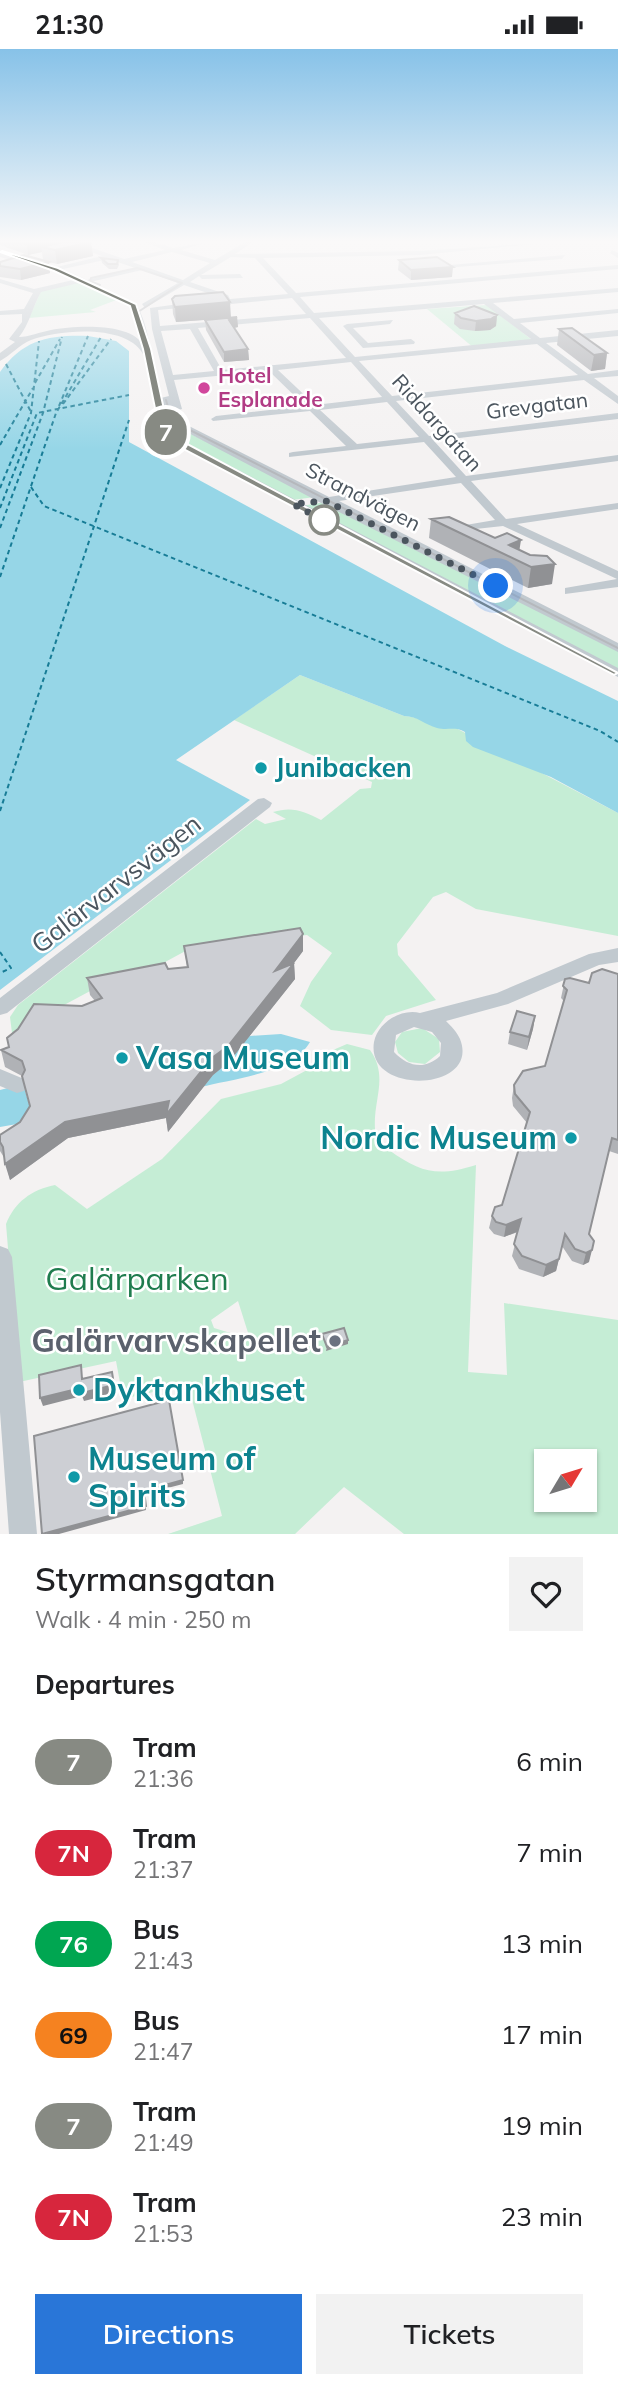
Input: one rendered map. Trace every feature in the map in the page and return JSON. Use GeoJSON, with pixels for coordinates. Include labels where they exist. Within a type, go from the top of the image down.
{"type":"FeatureCollection","features":[{"type":"Feature","properties":{"kind":"street"},"geometry":{"type":"LineString","coordinates":[[28,311],[13,339],[53,332],[115,329],[141,332]]}},
{"type":"Feature","properties":{"kind":"street"},"geometry":{"type":"LineString","coordinates":[[138,311],[141,332]]}},
{"type":"Feature","properties":{"kind":"street"},"geometry":{"type":"LineString","coordinates":[[138,311],[141,332]]}},
{"type":"Feature","properties":{"kind":"street"},"geometry":{"type":"LineString","coordinates":[[141,332],[157,311]]}},
{"type":"Feature","properties":{"kind":"street"},"geometry":{"type":"LineString","coordinates":[[233,311],[240,323]]}},
{"type":"Feature","properties":{"kind":"street","name":"Riddargatan"},"geometry":{"type":"LineString","coordinates":[[309,311],[503,522],[618,576]]}},
{"type":"Feature","properties":{"kind":"street"},"geometry":{"type":"LineString","coordinates":[[53,332],[141,332],[372,311]]}},
{"type":"Feature","properties":{"kind":"street"},"geometry":{"type":"LineString","coordinates":[[500,311],[618,401]]}},
{"type":"Feature","properties":{"kind":"street"},"geometry":{"type":"LineString","coordinates":[[514,321],[615,311]]}},
{"type":"Feature","properties":{"kind":"street"},"geometry":{"type":"LineString","coordinates":[[0,313],[12,312],[26,316]]}},
{"type":"Feature","properties":{"kind":"street"},"geometry":{"type":"LineString","coordinates":[[390,322],[347,326],[366,346],[411,342]]}},
{"type":"Feature","properties":{"kind":"street"},"geometry":{"type":"LineString","coordinates":[[195,328],[220,374]]}},
{"type":"Feature","properties":{"kind":"street","name":"Strandvägen"},"geometry":{"type":"LineString","coordinates":[[141,332],[168,378],[178,413],[184,423],[618,646]]}},
{"type":"Feature","properties":{"kind":"street","name":"Strandvägen"},"geometry":{"type":"LineString","coordinates":[[141,332],[158,426],[166,439],[280,505],[618,674]]}},
{"type":"Feature","properties":{"kind":"street","name":"Strandvägen"},"geometry":{"type":"LineString","coordinates":[[141,332],[154,348],[170,414],[175,421],[331,499]]}},
{"type":"Feature","properties":{"kind":"street","name":"Strandvägen"},"geometry":{"type":"LineString","coordinates":[[141,332],[167,435],[618,674]]}},
{"type":"Feature","properties":{"kind":"street"},"geometry":{"type":"LineString","coordinates":[[168,378],[618,333]]}},
{"type":"Feature","properties":{"kind":"street"},"geometry":{"type":"LineString","coordinates":[[334,338],[356,335]]}},
{"type":"Feature","properties":{"kind":"street"},"geometry":{"type":"LineString","coordinates":[[0,356],[19,340]]}},
{"type":"Feature","properties":{"kind":"street"},"geometry":{"type":"LineString","coordinates":[[272,369],[312,407],[314,413],[355,448]]}},
{"type":"Feature","properties":{"kind":"street"},"geometry":{"type":"LineString","coordinates":[[216,419],[618,373]]}},
{"type":"Feature","properties":{"kind":"street","name":"Grevgatan"},"geometry":{"type":"LineString","coordinates":[[293,456],[618,416]]}},
{"type":"Feature","properties":{"kind":"street"},"geometry":{"type":"LineString","coordinates":[[293,504],[618,458]]}},
{"type":"Feature","properties":{"kind":"street","name":"Strandvägen"},"geometry":{"type":"LineString","coordinates":[[236,478],[293,504]]}},
{"type":"Feature","properties":{"kind":"street"},"geometry":{"type":"LineString","coordinates":[[439,532],[618,506]]}},
{"type":"Feature","properties":{"kind":"street"},"geometry":{"type":"LineString","coordinates":[[569,591],[618,583]]}},
{"type":"Feature","properties":{"kind":"street","name":"Galärvarvsvägen"},"geometry":{"type":"LineString","coordinates":[[0,1008],[264,803]]}},
{"type":"Feature","properties":{"kind":"street"},"geometry":{"type":"LineString","coordinates":[[455,1011],[446,1032],[452,1050],[443,1067],[422,1075],[400,1070],[385,1055],[383,1038],[395,1024],[423,1020],[455,1011],[501,999],[596,959],[618,955]]}},
{"type":"Feature","properties":{"kind":"street"},"geometry":{"type":"LineString","coordinates":[[423,1020],[446,1032]]}},
{"type":"Feature","properties":{"kind":"street"},"geometry":{"type":"LineString","coordinates":[[0,1257],[23,1534]]}},
{"type":"Feature","properties":{"kind":"green space"},"geometry":{"type":"Polygon","coordinates":[[[32,311],[96,312],[29,318],[32,311]]]}},
{"type":"Feature","properties":{"kind":"green space"},"geometry":{"type":"Polygon","coordinates":[[[430,311],[495,311],[532,340],[474,348],[430,311]]]}},
{"type":"Feature","properties":{"kind":"green space"},"geometry":{"type":"Polygon","coordinates":[[[183,430],[315,497],[292,500],[174,439],[169,433],[183,430]]]}},
{"type":"Feature","properties":{"kind":"green space"},"geometry":{"type":"Polygon","coordinates":[[[326,502],[618,651],[618,670],[301,506],[326,502]]]}},
{"type":"Feature","properties":{"kind":"green space"},"geometry":{"type":"Polygon","coordinates":[[[300,675],[404,716],[439,727],[452,726],[618,813],[618,936],[476,909],[446,892],[433,897],[397,944],[398,955],[436,1000],[386,1016],[372,1035],[331,1030],[300,1006],[311,982],[332,953],[307,935],[191,948],[130,981],[92,990],[12,1033],[10,1017],[18,1005],[256,819],[265,824],[286,819],[273,812],[292,810],[321,820],[360,789],[371,788],[372,782],[234,720],[300,675]]]}},
{"type":"Feature","properties":{"kind":"green space"},"geometry":{"type":"Polygon","coordinates":[[[422,1028],[439,1039],[440,1052],[425,1064],[409,1062],[398,1053],[395,1042],[402,1032],[422,1028]]]}},
{"type":"Feature","properties":{"kind":"green space","name":"Galärparken"},"geometry":{"type":"Polygon","coordinates":[[[347,1044],[370,1050],[379,1070],[375,1132],[379,1141],[411,1164],[430,1171],[451,1171],[476,1165],[468,1372],[507,1375],[504,1303],[618,1320],[618,1534],[404,1534],[344,1487],[295,1534],[168,1534],[222,1516],[188,1384],[123,1399],[116,1361],[19,1382],[6,1224],[19,1203],[38,1190],[55,1185],[87,1209],[162,1159],[221,1099],[281,1084],[307,1070],[326,1053],[347,1044]],[[238,1301],[211,1320],[214,1328],[250,1339],[238,1301]]]}},
{"type":"Feature","properties":{"kind":"water"},"geometry":{"type":"Polygon","coordinates":[[[88,336],[116,341],[129,351],[129,442],[505,646],[618,701],[618,813],[551,777],[473,747],[466,741],[465,732],[461,730],[433,727],[300,675],[176,760],[250,800],[0,990],[0,372],[18,352],[38,341],[88,336]]]}},
{"type":"Feature","properties":{"kind":"water"},"geometry":{"type":"Polygon","coordinates":[[[281,1034],[310,1042],[302,1053],[276,1068],[201,1087],[192,1047],[250,1036],[281,1034]]]}},
{"type":"Feature","properties":{"kind":"water"},"geometry":{"type":"Polygon","coordinates":[[[23,1084],[34,1121],[0,1127],[0,1090],[23,1084]]]}},
{"type":"Feature","properties":{"kind":"building"},"geometry":{"type":"Polygon","coordinates":[[[488,311],[497,315],[491,319],[476,321],[461,318],[455,313],[488,311]]]}},
{"type":"Feature","properties":{"kind":"building"},"geometry":{"type":"Polygon","coordinates":[[[237,317],[229,320],[248,349],[224,352],[205,320],[237,317]]]}},
{"type":"Feature","properties":{"kind":"building"},"geometry":{"type":"Polygon","coordinates":[[[572,328],[607,353],[594,355],[559,329],[572,328]]]}},
{"type":"Feature","properties":{"kind":"building"},"geometry":{"type":"Polygon","coordinates":[[[449,517],[495,538],[507,533],[521,540],[509,545],[530,555],[547,556],[555,564],[531,567],[431,519],[449,517]]]}},
{"type":"Feature","properties":{"kind":"building","name":"Vasa Museum"},"geometry":{"type":"Polygon","coordinates":[[[300,928],[303,934],[275,971],[294,963],[228,1046],[212,1058],[166,1115],[169,1101],[65,1122],[5,1164],[0,1135],[20,1122],[30,1106],[22,1076],[25,1070],[22,1061],[1,1050],[9,1047],[7,1038],[18,1029],[34,1004],[82,1006],[102,998],[87,978],[165,963],[168,969],[188,967],[184,946],[300,928]]]}},
{"type":"Feature","properties":{"kind":"building","name":"Nordic Museum"},"geometry":{"type":"Polygon","coordinates":[[[602,969],[618,974],[618,1140],[612,1138],[589,1234],[594,1241],[592,1250],[586,1253],[575,1249],[565,1234],[559,1259],[546,1265],[522,1256],[514,1244],[521,1219],[506,1225],[496,1222],[492,1216],[495,1207],[502,1205],[530,1112],[515,1094],[514,1085],[523,1071],[545,1066],[567,990],[563,986],[565,979],[589,983],[592,973],[602,969]]]}},
{"type":"Feature","properties":{"kind":"building"},"geometry":{"type":"Polygon","coordinates":[[[517,1011],[535,1016],[529,1037],[510,1032],[517,1011]]]}},
{"type":"Feature","properties":{"kind":"building","name":"Galärvarvskapellet"},"geometry":{"type":"Polygon","coordinates":[[[344,1328],[348,1340],[327,1347],[322,1334],[344,1328]]]}},
{"type":"Feature","properties":{"kind":"building"},"geometry":{"type":"Polygon","coordinates":[[[81,1365],[82,1379],[112,1372],[114,1385],[82,1393],[81,1388],[40,1398],[39,1375],[81,1365]]]}},
{"type":"Feature","properties":{"kind":"building"},"geometry":{"type":"Polygon","coordinates":[[[169,1400],[183,1480],[144,1491],[146,1506],[42,1534],[34,1436],[169,1400]]]}},
{"type":"Feature","properties":{"kind":"ferry route"},"geometry":{"type":"LineString","coordinates":[[59,406],[88,336]]}},
{"type":"Feature","properties":{"kind":"ferry route"},"geometry":{"type":"LineString","coordinates":[[43,412],[62,337]]}},
{"type":"Feature","properties":{"kind":"ferry route"},"geometry":{"type":"LineString","coordinates":[[58,409],[101,337]]}},
{"type":"Feature","properties":{"kind":"ferry route"},"geometry":{"type":"LineString","coordinates":[[35,383],[60,339]]}},
{"type":"Feature","properties":{"kind":"ferry route"},"geometry":{"type":"LineString","coordinates":[[63,404],[111,339]]}},
{"type":"Feature","properties":{"kind":"ferry route"},"geometry":{"type":"LineString","coordinates":[[0,488],[31,413],[39,341]]}},
{"type":"Feature","properties":{"kind":"ferry route"},"geometry":{"type":"LineString","coordinates":[[6,364],[25,401]]}},
{"type":"Feature","properties":{"kind":"ferry route"},"geometry":{"type":"LineString","coordinates":[[25,401],[33,388]]}},
{"type":"Feature","properties":{"kind":"ferry route"},"geometry":{"type":"LineString","coordinates":[[58,409],[129,395]]}},
{"type":"Feature","properties":{"kind":"ferry route"},"geometry":{"type":"LineString","coordinates":[[0,445],[25,401]]}},
{"type":"Feature","properties":{"kind":"ferry route"},"geometry":{"type":"LineString","coordinates":[[25,401],[31,412]]}},
{"type":"Feature","properties":{"kind":"ferry route"},"geometry":{"type":"LineString","coordinates":[[0,577],[58,409]]}},
{"type":"Feature","properties":{"kind":"ferry route"},"geometry":{"type":"LineString","coordinates":[[43,412],[58,409]]}},
{"type":"Feature","properties":{"kind":"ferry route"},"geometry":{"type":"LineString","coordinates":[[0,508],[37,413],[43,412]]}},
{"type":"Feature","properties":{"kind":"ferry route"},"geometry":{"type":"LineString","coordinates":[[0,528],[43,412]]}},
{"type":"Feature","properties":{"kind":"ferry route"},"geometry":{"type":"LineString","coordinates":[[94,526],[129,420]]}},
{"type":"Feature","properties":{"kind":"ferry route"},"geometry":{"type":"LineString","coordinates":[[31,487],[44,506],[94,526]]}},
{"type":"Feature","properties":{"kind":"ferry route"},"geometry":{"type":"LineString","coordinates":[[0,811],[94,526]]}},
{"type":"Feature","properties":{"kind":"ferry route"},"geometry":{"type":"LineString","coordinates":[[94,526],[600,731],[618,742]]}},
{"type":"Feature","properties":{"kind":"ferry route"},"geometry":{"type":"LineString","coordinates":[[0,952],[11,968],[0,973]]}},
{"type":"Feature","properties":{"kind":"tram line"},"geometry":{"type":"LineString","coordinates":[[136,311],[157,408],[171,439],[618,673]]}},
{"type":"Feature","properties":{"kind":"tram line","name":"7"},"geometry":{"type":"LineString","coordinates":[[138,311],[155,381],[163,428],[171,439],[618,673]]}},
{"type":"Feature","properties":{"kind":"tram line"},"geometry":{"type":"LineString","coordinates":[[166,400],[170,414],[182,426],[618,648]]}},
{"type":"Feature","properties":{"kind":"place","name":"Hotel Esplanade"},"geometry":{"type":"Point","coordinates":[204,388]}},
{"type":"Feature","properties":{"kind":"place","name":"Junibacken"},"geometry":{"type":"Point","coordinates":[261,768]}},
{"type":"Feature","properties":{"kind":"place","name":"Vasa Museum"},"geometry":{"type":"Point","coordinates":[122,1058]}},
{"type":"Feature","properties":{"kind":"place","name":"Nordic Museum"},"geometry":{"type":"Point","coordinates":[571,1138]}},
{"type":"Feature","properties":{"kind":"place","name":"Galärvarvskapellet"},"geometry":{"type":"Point","coordinates":[335,1341]}},
{"type":"Feature","properties":{"kind":"place","name":"Dyktankhuset"},"geometry":{"type":"Point","coordinates":[79,1390]}},
{"type":"Feature","properties":{"kind":"place","name":"Museum of Spirits"},"geometry":{"type":"Point","coordinates":[74,1477]}},
{"type":"Feature","properties":{"kind":"route"},"geometry":{"type":"LineString","coordinates":[[324,520],[327,522],[293,504],[326,501],[496,586]]}}]}
